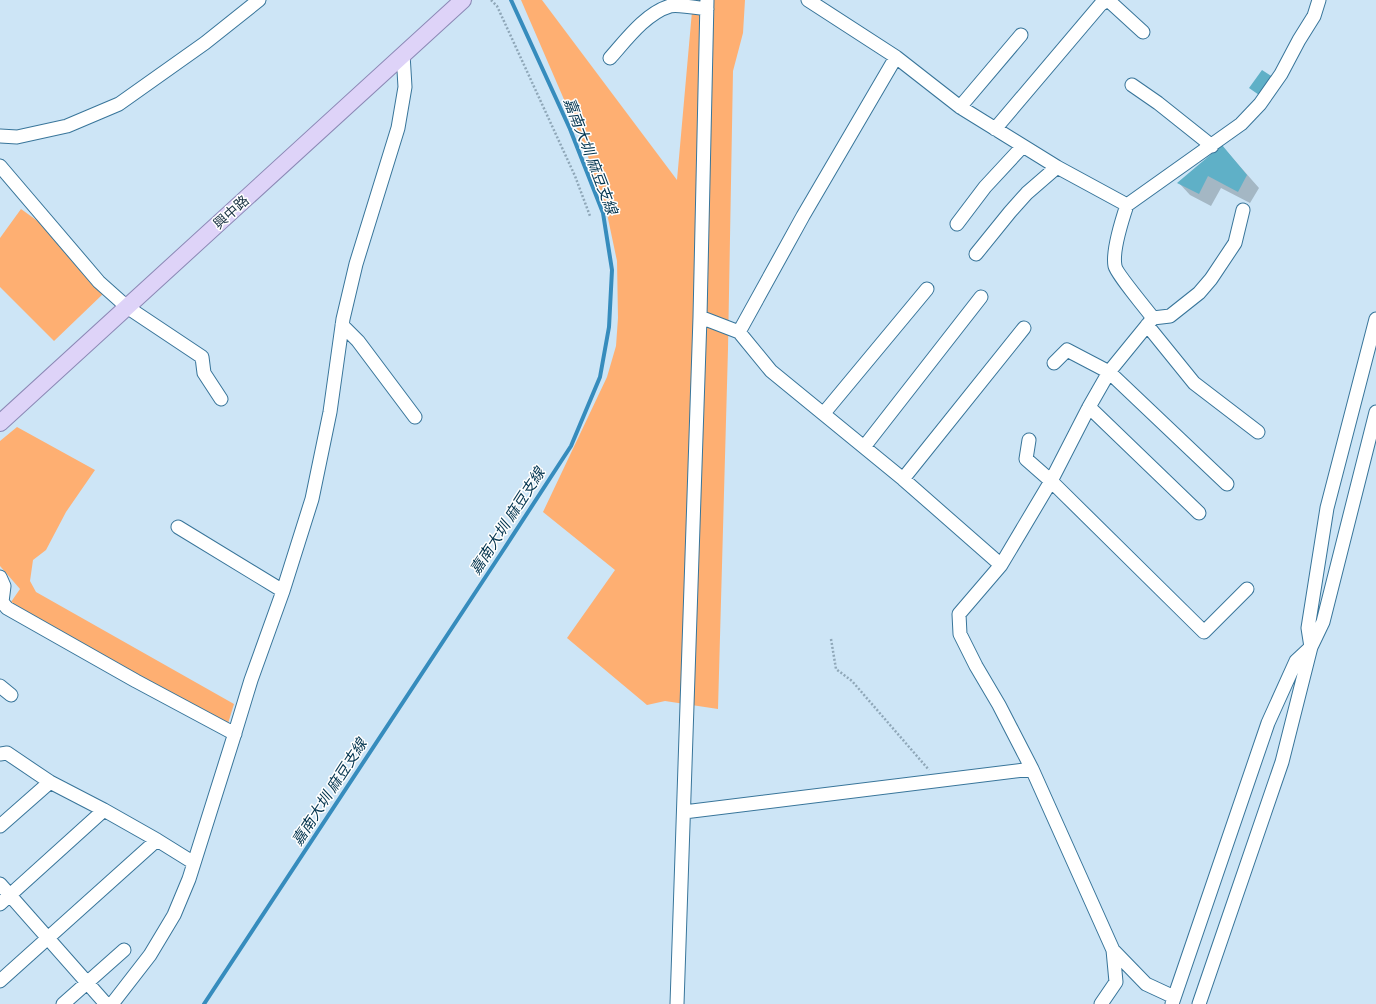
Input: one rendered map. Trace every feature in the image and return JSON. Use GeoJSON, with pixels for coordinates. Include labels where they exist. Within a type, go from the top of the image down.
{"type":"FeatureCollection","features":[{"type":"Feature","properties":{"kind":"main road","name":"興中路"},"geometry":{"type":"LineString","coordinates":[[0,423],[463,0]]}},
{"type":"Feature","properties":{"kind":"street"},"geometry":{"type":"LineString","coordinates":[[0,136],[17,137],[67,126],[119,104],[205,43],[259,0]]}},
{"type":"Feature","properties":{"kind":"street"},"geometry":{"type":"LineString","coordinates":[[808,0],[896,57],[960,107],[995,130],[1127,206]]}},
{"type":"Feature","properties":{"kind":"street"},"geometry":{"type":"LineString","coordinates":[[995,130],[1101,4],[1108,0],[1144,32]]}},
{"type":"Feature","properties":{"kind":"street"},"geometry":{"type":"LineString","coordinates":[[1258,432],[1194,383],[1150,322],[1115,267],[1115,252],[1122,219],[1127,206],[1241,124],[1260,104],[1281,74],[1314,16],[1319,0]]}},
{"type":"Feature","properties":{"kind":"street"},"geometry":{"type":"LineString","coordinates":[[610,58],[642,24],[653,15],[671,5],[707,4],[700,317],[677,1004]]}},
{"type":"Feature","properties":{"kind":"street"},"geometry":{"type":"LineString","coordinates":[[960,107],[1021,35]]}},
{"type":"Feature","properties":{"kind":"street"},"geometry":{"type":"LineString","coordinates":[[112,1004],[150,955],[174,915],[189,879],[251,680],[283,591],[312,499],[330,412],[342,325],[356,264],[398,128],[405,87],[403,54]]}},
{"type":"Feature","properties":{"kind":"street"},"geometry":{"type":"LineString","coordinates":[[739,332],[803,216],[896,57]]}},
{"type":"Feature","properties":{"kind":"street"},"geometry":{"type":"LineString","coordinates":[[1132,86],[1158,103],[1212,146]]}},
{"type":"Feature","properties":{"kind":"street"},"geometry":{"type":"LineString","coordinates":[[957,224],[985,187],[1023,146]]}},
{"type":"Feature","properties":{"kind":"street"},"geometry":{"type":"LineString","coordinates":[[0,166],[99,282],[127,307],[202,357],[204,374],[221,400]]}},
{"type":"Feature","properties":{"kind":"street"},"geometry":{"type":"LineString","coordinates":[[976,254],[1027,193],[1057,167]]}},
{"type":"Feature","properties":{"kind":"street"},"geometry":{"type":"LineString","coordinates":[[1100,1004],[1116,982],[1113,950],[1032,769],[960,634],[959,614],[1001,565],[1051,481],[1089,406],[1109,372],[1150,322],[1170,316],[1199,293],[1211,279],[1235,243],[1243,210]]}},
{"type":"Feature","properties":{"kind":"street"},"geometry":{"type":"LineString","coordinates":[[824,413],[927,289]]}},
{"type":"Feature","properties":{"kind":"street"},"geometry":{"type":"LineString","coordinates":[[864,447],[981,297]]}},
{"type":"Feature","properties":{"kind":"street"},"geometry":{"type":"LineString","coordinates":[[700,317],[739,332],[771,371],[903,479],[1001,565]]}},
{"type":"Feature","properties":{"kind":"street"},"geometry":{"type":"LineString","coordinates":[[1311,647],[1308,628],[1327,508],[1376,320]]}},
{"type":"Feature","properties":{"kind":"street"},"geometry":{"type":"LineString","coordinates":[[342,325],[358,341],[415,417]]}},
{"type":"Feature","properties":{"kind":"street"},"geometry":{"type":"LineString","coordinates":[[903,479],[1024,328]]}},
{"type":"Feature","properties":{"kind":"street"},"geometry":{"type":"LineString","coordinates":[[1054,363],[1067,350],[1109,372],[1228,484]]}},
{"type":"Feature","properties":{"kind":"street"},"geometry":{"type":"LineString","coordinates":[[1089,406],[1199,513]]}},
{"type":"Feature","properties":{"kind":"street"},"geometry":{"type":"LineString","coordinates":[[1199,1004],[1282,762],[1311,647],[1323,622],[1376,412]]}},
{"type":"Feature","properties":{"kind":"street"},"geometry":{"type":"LineString","coordinates":[[1029,440],[1026,459],[1051,481],[1204,632],[1247,589]]}},
{"type":"Feature","properties":{"kind":"street"},"geometry":{"type":"LineString","coordinates":[[178,527],[283,591]]}},
{"type":"Feature","properties":{"kind":"street"},"geometry":{"type":"LineString","coordinates":[[0,577],[4,586],[2,602],[7,608],[136,681],[235,734]]}},
{"type":"Feature","properties":{"kind":"street"},"geometry":{"type":"LineString","coordinates":[[1113,950],[1146,984],[1173,1001],[1268,723],[1296,661],[1311,647]]}},
{"type":"Feature","properties":{"kind":"street"},"geometry":{"type":"LineString","coordinates":[[0,686],[11,695]]}},
{"type":"Feature","properties":{"kind":"street"},"geometry":{"type":"LineString","coordinates":[[0,754],[7,753],[50,782],[104,810],[194,863]]}},
{"type":"Feature","properties":{"kind":"street"},"geometry":{"type":"LineString","coordinates":[[684,812],[1032,769]]}},
{"type":"Feature","properties":{"kind":"street"},"geometry":{"type":"LineString","coordinates":[[0,826],[50,782]]}},
{"type":"Feature","properties":{"kind":"street"},"geometry":{"type":"LineString","coordinates":[[0,904],[104,810]]}},
{"type":"Feature","properties":{"kind":"street"},"geometry":{"type":"LineString","coordinates":[[0,981],[157,840]]}},
{"type":"Feature","properties":{"kind":"street"},"geometry":{"type":"LineString","coordinates":[[0,884],[106,1004]]}},
{"type":"Feature","properties":{"kind":"street"},"geometry":{"type":"LineString","coordinates":[[63,1004],[124,950]]}},
{"type":"Feature","properties":{"kind":"path"},"geometry":{"type":"LineString","coordinates":[[491,0],[497,6],[572,168],[590,216]]}},
{"type":"Feature","properties":{"kind":"path"},"geometry":{"type":"LineString","coordinates":[[831,639],[836,669],[852,681],[937,780]]}},
{"type":"Feature","properties":{"kind":"shaded area"},"geometry":{"type":"Polygon","coordinates":[[[521,0],[542,0],[677,180],[693,0],[745,0],[743,33],[733,71],[728,349],[718,709],[665,701],[647,705],[567,638],[615,570],[543,512],[607,377],[616,346],[618,318],[617,261],[606,209],[585,148],[521,0]]]}},
{"type":"Feature","properties":{"kind":"shaded area"},"geometry":{"type":"Polygon","coordinates":[[[21,209],[39,222],[104,293],[54,341],[0,287],[0,238],[21,209]]]}},
{"type":"Feature","properties":{"kind":"shaded area"},"geometry":{"type":"Polygon","coordinates":[[[17,427],[95,470],[66,512],[46,550],[33,560],[30,581],[36,592],[234,704],[226,730],[11,602],[20,589],[0,566],[0,441],[17,427]]]}},
{"type":"Feature","properties":{"kind":"building"},"geometry":{"type":"Polygon","coordinates":[[[1262,70],[1276,79],[1262,97],[1249,88],[1262,70]]]}},
{"type":"Feature","properties":{"kind":"building"},"geometry":{"type":"Polygon","coordinates":[[[1222,145],[1247,175],[1238,192],[1208,176],[1199,194],[1177,183],[1222,145]]]}},
{"type":"Feature","properties":{"kind":"waterway","name":"嘉南大圳 麻豆支線"},"geometry":{"type":"LineString","coordinates":[[204,1004],[571,446],[600,377],[609,327],[612,270],[603,213],[570,129],[511,0]]}}]}
